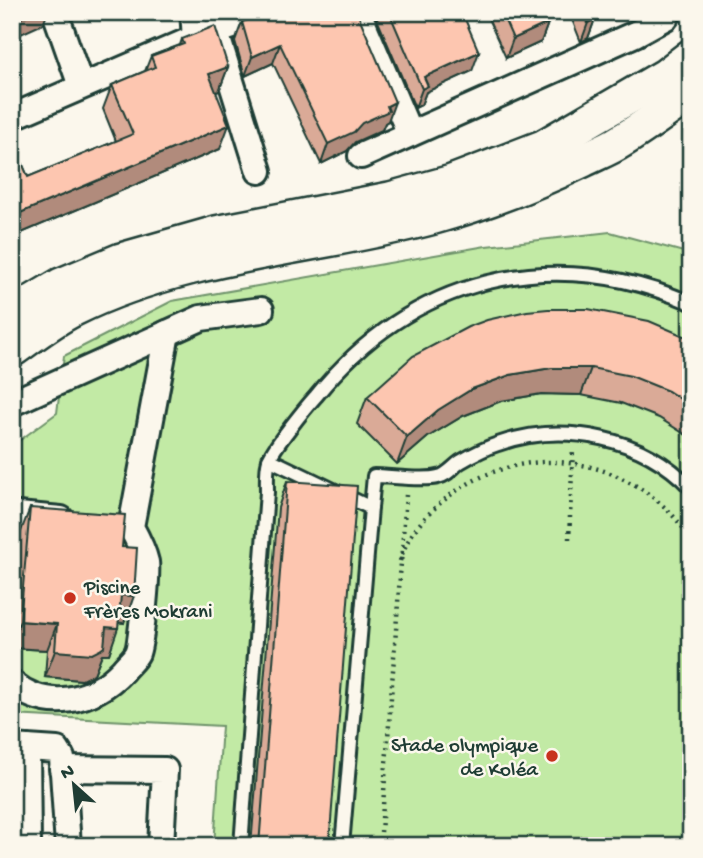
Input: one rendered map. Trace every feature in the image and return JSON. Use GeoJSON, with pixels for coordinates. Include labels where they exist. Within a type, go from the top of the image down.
{"type":"FeatureCollection","features":[{"type":"Feature","properties":{"kind":"main road"},"geometry":{"type":"LineString","coordinates":[[12,314],[61,285],[121,260],[216,233],[390,200],[452,183],[543,147],[665,76],[691,57]]}},
{"type":"Feature","properties":{"kind":"main road"},"geometry":{"type":"LineString","coordinates":[[13,348],[73,309],[174,272],[245,254],[393,226],[484,202],[553,174],[619,142],[691,93]]}},
{"type":"Feature","properties":{"kind":"street"},"geometry":{"type":"LineString","coordinates":[[55,12],[81,86]]}},
{"type":"Feature","properties":{"kind":"street"},"geometry":{"type":"LineString","coordinates":[[193,12],[205,35],[259,171]]}},
{"type":"Feature","properties":{"kind":"street"},"geometry":{"type":"LineString","coordinates":[[12,117],[205,35],[276,12]]}},
{"type":"Feature","properties":{"kind":"street"},"geometry":{"type":"LineString","coordinates":[[358,12],[410,134]]}},
{"type":"Feature","properties":{"kind":"street"},"geometry":{"type":"LineString","coordinates":[[361,156],[635,34],[666,17],[668,12]]}},
{"type":"Feature","properties":{"kind":"street"},"geometry":{"type":"LineString","coordinates":[[12,403],[201,318],[261,310]]}},
{"type":"Feature","properties":{"kind":"street"},"geometry":{"type":"LineString","coordinates":[[12,683],[29,696],[42,699],[84,698],[113,680],[137,652],[147,566],[144,553],[131,527],[167,333]]}},
{"type":"Feature","properties":{"kind":"street"},"geometry":{"type":"LineString","coordinates":[[12,516],[81,521]]}},
{"type":"Feature","properties":{"kind":"street"},"geometry":{"type":"LineString","coordinates":[[106,524],[131,527]]}},
{"type":"Feature","properties":{"kind":"street"},"geometry":{"type":"LineString","coordinates":[[28,846],[19,747],[57,750],[62,758],[68,846]]}},
{"type":"Feature","properties":{"kind":"street"},"geometry":{"type":"LineString","coordinates":[[62,769],[165,770],[161,846]]}},
{"type":"Feature","properties":{"kind":"lane"},"geometry":{"type":"LineString","coordinates":[[241,846],[269,459],[338,369],[370,339],[405,315],[438,298],[471,286],[509,277],[551,273],[593,275],[636,283],[691,303]]}},
{"type":"Feature","properties":{"kind":"lane"},"geometry":{"type":"LineString","coordinates":[[342,846],[374,476],[439,477],[460,462],[499,444],[525,436],[574,434],[630,447],[654,460],[691,488]]}},
{"type":"Feature","properties":{"kind":"lane"},"geometry":{"type":"LineString","coordinates":[[269,459],[371,508]]}},
{"type":"Feature","properties":{"kind":"path"},"geometry":{"type":"LineString","coordinates":[[569,539],[574,434]]}},
{"type":"Feature","properties":{"kind":"path"},"geometry":{"type":"LineString","coordinates":[[400,561],[413,535],[440,503],[475,479],[515,465],[536,462],[573,463],[598,468],[637,485],[670,512],[691,539]]}},
{"type":"Feature","properties":{"kind":"path"},"geometry":{"type":"LineString","coordinates":[[380,846],[406,495]]}},
{"type":"Feature","properties":{"kind":"path"},"geometry":{"type":"LineString","coordinates":[[686,846],[691,783]]}},
{"type":"Feature","properties":{"kind":"green space"},"geometry":{"type":"Polygon","coordinates":[[[610,232],[691,254],[691,846],[214,846],[222,726],[12,715],[12,446],[57,413],[64,356],[172,301],[486,246],[610,232]]]}},
{"type":"Feature","properties":{"kind":"building"},"geometry":{"type":"Polygon","coordinates":[[[12,12],[33,12],[12,22],[12,12]]]}},
{"type":"Feature","properties":{"kind":"building"},"geometry":{"type":"Polygon","coordinates":[[[269,12],[357,12],[395,102],[387,106],[389,111],[362,123],[354,132],[328,144],[280,44],[252,57],[242,22],[269,12]]]}},
{"type":"Feature","properties":{"kind":"building"},"geometry":{"type":"Polygon","coordinates":[[[389,12],[462,12],[479,52],[424,77],[428,86],[422,89],[389,12]]]}},
{"type":"Feature","properties":{"kind":"building"},"geometry":{"type":"Polygon","coordinates":[[[501,12],[544,12],[548,23],[513,39],[501,12]]]}},
{"type":"Feature","properties":{"kind":"building"},"geometry":{"type":"Polygon","coordinates":[[[584,12],[595,12],[595,19],[588,23],[584,12]]]}},
{"type":"Feature","properties":{"kind":"building"},"geometry":{"type":"Polygon","coordinates":[[[215,26],[228,67],[209,74],[229,125],[20,213],[12,195],[12,139],[28,177],[133,134],[112,85],[155,67],[151,56],[184,44],[182,39],[215,26]]]}},
{"type":"Feature","properties":{"kind":"building"},"geometry":{"type":"Polygon","coordinates":[[[588,309],[649,321],[691,339],[691,406],[668,391],[631,376],[591,368],[551,368],[510,375],[472,389],[438,410],[407,437],[367,397],[413,356],[468,327],[527,311],[588,309]]]}},
{"type":"Feature","properties":{"kind":"building"},"geometry":{"type":"Polygon","coordinates":[[[287,481],[357,486],[329,846],[259,846],[287,481]]]}},
{"type":"Feature","properties":{"kind":"building","name":"Piscine Frères Mokrani"},"geometry":{"type":"Polygon","coordinates":[[[30,508],[125,515],[122,547],[137,548],[134,596],[121,595],[118,628],[106,627],[104,647],[92,654],[55,651],[57,624],[20,621],[30,508]]]}},
{"type":"Feature","properties":{"kind":"place","name":"Piscine Frères Mokrani"},"geometry":{"type":"Point","coordinates":[70,598]}},
{"type":"Feature","properties":{"kind":"place","name":"Stade olympique de Koléa"},"geometry":{"type":"Point","coordinates":[552,756]}}]}
